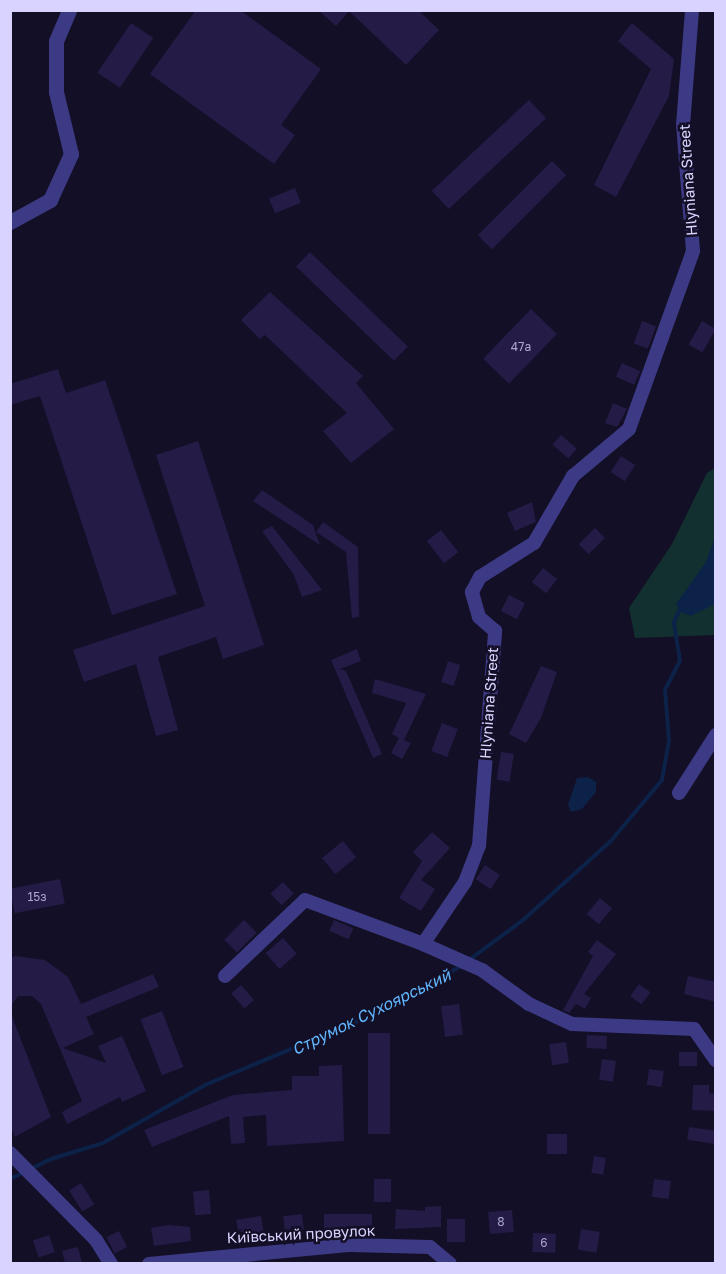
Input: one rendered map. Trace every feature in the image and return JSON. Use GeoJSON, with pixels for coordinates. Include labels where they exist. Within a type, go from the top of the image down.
{"type":"FeatureCollection","features":[{"type":"Feature","properties":{"kind":"street"},"geometry":{"type":"LineString","coordinates":[[10,222],[50,200],[71,154],[56,92],[56,41],[69,10]]}},
{"type":"Feature","properties":{"kind":"street","name":"Hlyniana Street"},"geometry":{"type":"LineString","coordinates":[[423,944],[465,882],[478,846],[495,631],[479,617],[472,592],[480,577],[534,543],[573,476],[629,429],[693,251],[683,125],[692,10]]}},
{"type":"Feature","properties":{"kind":"street"},"geometry":{"type":"LineString","coordinates":[[679,793],[716,735]]}},
{"type":"Feature","properties":{"kind":"street"},"geometry":{"type":"LineString","coordinates":[[225,976],[305,900],[472,965],[529,1004],[572,1024],[694,1029],[716,1060]]}},
{"type":"Feature","properties":{"kind":"street"},"geometry":{"type":"LineString","coordinates":[[10,1153],[33,1180],[96,1240],[111,1263]]}},
{"type":"Feature","properties":{"kind":"street","name":"Київський провулок"},"geometry":{"type":"LineString","coordinates":[[149,1263],[351,1245],[430,1247],[450,1263]]}},
{"type":"Feature","properties":{"kind":"green space"},"geometry":{"type":"Polygon","coordinates":[[[715,468],[715,635],[635,638],[629,608],[672,544],[707,473],[715,468]]]}},
{"type":"Feature","properties":{"kind":"water"},"geometry":{"type":"Polygon","coordinates":[[[715,537],[715,604],[691,616],[681,612],[676,604],[706,562],[715,537]]]}},
{"type":"Feature","properties":{"kind":"water"},"geometry":{"type":"Polygon","coordinates":[[[588,777],[596,782],[596,792],[582,809],[571,812],[568,805],[577,778],[588,777]]]}},
{"type":"Feature","properties":{"kind":"building"},"geometry":{"type":"Polygon","coordinates":[[[196,10],[240,10],[321,69],[281,125],[295,135],[274,164],[150,74],[196,10]]]}},
{"type":"Feature","properties":{"kind":"building"},"geometry":{"type":"Polygon","coordinates":[[[318,10],[418,10],[439,30],[406,65],[349,11],[336,26],[318,10]]]}},
{"type":"Feature","properties":{"kind":"building"},"geometry":{"type":"Polygon","coordinates":[[[131,23],[153,38],[120,88],[97,73],[131,23]]]}},
{"type":"Feature","properties":{"kind":"building"},"geometry":{"type":"Polygon","coordinates":[[[632,23],[674,59],[669,96],[616,197],[594,185],[651,69],[618,41],[632,23]]]}},
{"type":"Feature","properties":{"kind":"building"},"geometry":{"type":"Polygon","coordinates":[[[529,100],[546,118],[449,209],[432,191],[529,100]]]}},
{"type":"Feature","properties":{"kind":"building"},"geometry":{"type":"Polygon","coordinates":[[[552,161],[566,175],[492,249],[478,235],[552,161]]]}},
{"type":"Feature","properties":{"kind":"building"},"geometry":{"type":"Polygon","coordinates":[[[295,188],[301,203],[275,213],[269,198],[295,188]]]}},
{"type":"Feature","properties":{"kind":"building"},"geometry":{"type":"Polygon","coordinates":[[[310,252],[408,346],[394,361],[296,266],[310,252]]]}},
{"type":"Feature","properties":{"kind":"building"},"geometry":{"type":"Polygon","coordinates":[[[270,292],[363,376],[356,383],[394,429],[351,463],[323,431],[347,413],[265,335],[260,339],[241,320],[270,292]]]}},
{"type":"Feature","properties":{"kind":"building"},"geometry":{"type":"Polygon","coordinates":[[[531,309],[557,334],[509,384],[483,359],[531,309]]]}},
{"type":"Feature","properties":{"kind":"building"},"geometry":{"type":"Polygon","coordinates":[[[642,321],[656,326],[648,349],[634,344],[642,321]]]}},
{"type":"Feature","properties":{"kind":"building"},"geometry":{"type":"Polygon","coordinates":[[[702,321],[716,329],[702,352],[688,344],[702,321]]]}},
{"type":"Feature","properties":{"kind":"building"},"geometry":{"type":"Polygon","coordinates":[[[622,363],[640,371],[634,385],[616,377],[622,363]]]}},
{"type":"Feature","properties":{"kind":"building"},"geometry":{"type":"Polygon","coordinates":[[[58,369],[66,393],[105,380],[177,594],[112,615],[40,396],[10,405],[10,384],[58,369]]]}},
{"type":"Feature","properties":{"kind":"building"},"geometry":{"type":"Polygon","coordinates":[[[613,403],[627,409],[617,427],[605,423],[613,403]]]}},
{"type":"Feature","properties":{"kind":"building"},"geometry":{"type":"Polygon","coordinates":[[[561,435],[577,449],[568,459],[552,445],[561,435]]]}},
{"type":"Feature","properties":{"kind":"building"},"geometry":{"type":"Polygon","coordinates":[[[198,441],[264,645],[223,659],[216,637],[158,657],[178,730],[156,736],[136,664],[84,682],[73,650],[205,606],[156,455],[198,441]]]}},
{"type":"Feature","properties":{"kind":"building"},"geometry":{"type":"Polygon","coordinates":[[[621,456],[635,465],[625,481],[611,472],[621,456]]]}},
{"type":"Feature","properties":{"kind":"building"},"geometry":{"type":"Polygon","coordinates":[[[262,490],[313,525],[320,545],[253,501],[262,490]]]}},
{"type":"Feature","properties":{"kind":"building"},"geometry":{"type":"Polygon","coordinates":[[[532,502],[536,522],[515,531],[507,513],[532,502]]]}},
{"type":"Feature","properties":{"kind":"building"},"geometry":{"type":"Polygon","coordinates":[[[323,522],[358,547],[359,617],[352,618],[346,552],[316,532],[323,522]]]}},
{"type":"Feature","properties":{"kind":"building"},"geometry":{"type":"Polygon","coordinates":[[[272,526],[322,590],[302,597],[294,575],[262,531],[272,526]]]}},
{"type":"Feature","properties":{"kind":"building"},"geometry":{"type":"Polygon","coordinates":[[[595,528],[605,538],[589,554],[579,544],[595,528]]]}},
{"type":"Feature","properties":{"kind":"building"},"geometry":{"type":"Polygon","coordinates":[[[441,530],[458,552],[444,563],[427,541],[441,530]]]}},
{"type":"Feature","properties":{"kind":"building"},"geometry":{"type":"Polygon","coordinates":[[[543,568],[557,579],[546,593],[532,582],[543,568]]]}},
{"type":"Feature","properties":{"kind":"building"},"geometry":{"type":"Polygon","coordinates":[[[509,595],[525,603],[517,619],[501,611],[509,595]]]}},
{"type":"Feature","properties":{"kind":"building"},"geometry":{"type":"Polygon","coordinates":[[[357,649],[361,661],[340,669],[346,671],[382,754],[373,758],[331,660],[357,649]]]}},
{"type":"Feature","properties":{"kind":"building"},"geometry":{"type":"Polygon","coordinates":[[[448,661],[460,665],[454,686],[441,682],[448,661]]]}},
{"type":"Feature","properties":{"kind":"building"},"geometry":{"type":"Polygon","coordinates":[[[541,666],[557,672],[541,718],[526,743],[509,734],[541,666]]]}},
{"type":"Feature","properties":{"kind":"building"},"geometry":{"type":"Polygon","coordinates":[[[375,679],[426,694],[404,740],[411,743],[402,759],[391,753],[399,738],[392,734],[406,703],[372,693],[375,679]]]}},
{"type":"Feature","properties":{"kind":"building"},"geometry":{"type":"Polygon","coordinates":[[[442,723],[458,729],[447,757],[431,751],[442,723]]]}},
{"type":"Feature","properties":{"kind":"building"},"geometry":{"type":"Polygon","coordinates":[[[501,752],[514,754],[509,782],[497,780],[501,752]]]}},
{"type":"Feature","properties":{"kind":"building"},"geometry":{"type":"Polygon","coordinates":[[[432,832],[450,848],[421,880],[435,889],[421,911],[399,898],[422,861],[413,852],[432,832]]]}},
{"type":"Feature","properties":{"kind":"building"},"geometry":{"type":"Polygon","coordinates":[[[343,841],[356,857],[335,874],[322,858],[343,841]]]}},
{"type":"Feature","properties":{"kind":"building"},"geometry":{"type":"Polygon","coordinates":[[[485,865],[500,875],[490,889],[475,879],[485,865]]]}},
{"type":"Feature","properties":{"kind":"building"},"geometry":{"type":"Polygon","coordinates":[[[60,879],[65,904],[15,913],[10,889],[60,879]]]}},
{"type":"Feature","properties":{"kind":"building"},"geometry":{"type":"Polygon","coordinates":[[[283,882],[294,894],[281,905],[271,894],[283,882]]]}},
{"type":"Feature","properties":{"kind":"building"},"geometry":{"type":"Polygon","coordinates":[[[600,898],[612,908],[599,924],[587,914],[600,898]]]}},
{"type":"Feature","properties":{"kind":"building"},"geometry":{"type":"Polygon","coordinates":[[[244,920],[257,933],[237,953],[224,940],[244,920]]]}},
{"type":"Feature","properties":{"kind":"building"},"geometry":{"type":"Polygon","coordinates":[[[334,920],[353,928],[349,939],[329,931],[334,920]]]}},
{"type":"Feature","properties":{"kind":"building"},"geometry":{"type":"Polygon","coordinates":[[[283,938],[297,954],[279,969],[266,953],[283,938]]]}},
{"type":"Feature","properties":{"kind":"building"},"geometry":{"type":"Polygon","coordinates":[[[597,940],[616,954],[584,994],[591,998],[585,1009],[576,1004],[569,1013],[563,1010],[593,956],[588,952],[597,940]]]}},
{"type":"Feature","properties":{"kind":"building"},"geometry":{"type":"Polygon","coordinates":[[[15,956],[45,960],[68,977],[81,1004],[153,974],[159,987],[86,1017],[94,1034],[63,1048],[106,1063],[98,1046],[122,1036],[146,1091],[122,1102],[120,1097],[67,1124],[62,1112],[82,1101],[41,1004],[32,996],[18,996],[10,1007],[10,959],[15,956]]]}},
{"type":"Feature","properties":{"kind":"building"},"geometry":{"type":"Polygon","coordinates":[[[688,976],[716,982],[716,1002],[684,994],[688,976]]]}},
{"type":"Feature","properties":{"kind":"building"},"geometry":{"type":"Polygon","coordinates":[[[639,984],[650,992],[642,1004],[630,996],[639,984]]]}},
{"type":"Feature","properties":{"kind":"building"},"geometry":{"type":"Polygon","coordinates":[[[241,985],[254,1000],[244,1009],[231,994],[241,985]]]}},
{"type":"Feature","properties":{"kind":"building"},"geometry":{"type":"Polygon","coordinates":[[[459,1004],[463,1035],[445,1037],[441,1006],[459,1004]]]}},
{"type":"Feature","properties":{"kind":"building"},"geometry":{"type":"Polygon","coordinates":[[[162,1011],[184,1067],[162,1075],[141,1019],[162,1011]]]}},
{"type":"Feature","properties":{"kind":"building"},"geometry":{"type":"Polygon","coordinates":[[[11,1014],[51,1117],[15,1137],[10,1125],[11,1014]]]}},
{"type":"Feature","properties":{"kind":"building"},"geometry":{"type":"Polygon","coordinates":[[[368,1033],[390,1033],[390,1134],[368,1134],[368,1033]]]}},
{"type":"Feature","properties":{"kind":"building"},"geometry":{"type":"Polygon","coordinates":[[[587,1035],[607,1036],[606,1049],[586,1048],[587,1035]]]}},
{"type":"Feature","properties":{"kind":"building"},"geometry":{"type":"Polygon","coordinates":[[[566,1042],[569,1063],[552,1065],[549,1044],[566,1042]]]}},
{"type":"Feature","properties":{"kind":"building"},"geometry":{"type":"Polygon","coordinates":[[[679,1052],[697,1052],[697,1066],[679,1066],[679,1052]]]}},
{"type":"Feature","properties":{"kind":"building"},"geometry":{"type":"Polygon","coordinates":[[[602,1059],[616,1061],[613,1082],[599,1080],[602,1059]]]}},
{"type":"Feature","properties":{"kind":"building"},"geometry":{"type":"Polygon","coordinates":[[[342,1065],[344,1141],[267,1146],[266,1115],[243,1117],[245,1143],[231,1144],[229,1116],[152,1147],[144,1130],[233,1095],[292,1090],[292,1076],[319,1076],[319,1066],[342,1065]]]}},
{"type":"Feature","properties":{"kind":"building"},"geometry":{"type":"Polygon","coordinates":[[[649,1069],[664,1071],[662,1087],[647,1085],[649,1069]]]}},
{"type":"Feature","properties":{"kind":"building"},"geometry":{"type":"Polygon","coordinates":[[[693,1085],[709,1085],[709,1093],[716,1094],[716,1111],[692,1110],[693,1085]]]}},
{"type":"Feature","properties":{"kind":"building"},"geometry":{"type":"Polygon","coordinates":[[[689,1127],[716,1131],[714,1144],[687,1140],[689,1127]]]}},
{"type":"Feature","properties":{"kind":"building"},"geometry":{"type":"Polygon","coordinates":[[[547,1134],[567,1134],[567,1154],[547,1154],[547,1134]]]}},
{"type":"Feature","properties":{"kind":"building"},"geometry":{"type":"Polygon","coordinates":[[[594,1156],[606,1158],[603,1175],[591,1173],[594,1156]]]}},
{"type":"Feature","properties":{"kind":"building"},"geometry":{"type":"Polygon","coordinates":[[[374,1179],[391,1179],[391,1202],[374,1202],[374,1179]]]}},
{"type":"Feature","properties":{"kind":"building"},"geometry":{"type":"Polygon","coordinates":[[[654,1179],[671,1181],[669,1199],[652,1197],[654,1179]]]}},
{"type":"Feature","properties":{"kind":"building"},"geometry":{"type":"Polygon","coordinates":[[[81,1183],[94,1204],[82,1212],[69,1190],[81,1183]]]}},
{"type":"Feature","properties":{"kind":"building"},"geometry":{"type":"Polygon","coordinates":[[[209,1190],[211,1214],[195,1215],[193,1191],[209,1190]]]}},
{"type":"Feature","properties":{"kind":"building"},"geometry":{"type":"Polygon","coordinates":[[[441,1206],[441,1227],[395,1229],[396,1209],[425,1211],[425,1207],[441,1206]]]}},
{"type":"Feature","properties":{"kind":"building"},"geometry":{"type":"Polygon","coordinates":[[[512,1210],[514,1232],[490,1234],[488,1212],[512,1210]]]}},
{"type":"Feature","properties":{"kind":"building"},"geometry":{"type":"Polygon","coordinates":[[[302,1214],[304,1230],[285,1232],[283,1216],[302,1214]]]}},
{"type":"Feature","properties":{"kind":"building"},"geometry":{"type":"Polygon","coordinates":[[[324,1214],[372,1214],[372,1232],[324,1232],[324,1214]]]}},
{"type":"Feature","properties":{"kind":"building"},"geometry":{"type":"Polygon","coordinates":[[[261,1216],[264,1234],[239,1238],[236,1220],[261,1216]]]}},
{"type":"Feature","properties":{"kind":"building"},"geometry":{"type":"Polygon","coordinates":[[[447,1219],[465,1219],[465,1242],[447,1242],[447,1219]]]}},
{"type":"Feature","properties":{"kind":"building"},"geometry":{"type":"Polygon","coordinates":[[[169,1225],[190,1227],[191,1241],[154,1246],[151,1228],[169,1225]]]}},
{"type":"Feature","properties":{"kind":"building"},"geometry":{"type":"Polygon","coordinates":[[[581,1229],[600,1232],[596,1253],[578,1250],[581,1229]]]}},
{"type":"Feature","properties":{"kind":"building"},"geometry":{"type":"Polygon","coordinates":[[[119,1231],[127,1247],[115,1253],[107,1237],[119,1231]]]}},
{"type":"Feature","properties":{"kind":"building"},"geometry":{"type":"Polygon","coordinates":[[[533,1233],[556,1234],[555,1253],[532,1252],[533,1233]]]}},
{"type":"Feature","properties":{"kind":"building"},"geometry":{"type":"Polygon","coordinates":[[[49,1235],[55,1252],[39,1258],[33,1241],[49,1235]]]}},
{"type":"Feature","properties":{"kind":"building"},"geometry":{"type":"Polygon","coordinates":[[[78,1247],[82,1263],[65,1263],[62,1251],[78,1247]]]}},
{"type":"Feature","properties":{"kind":"waterway","name":"Струмок Сухоярський"},"geometry":{"type":"LineString","coordinates":[[469,960],[523,920],[610,842],[662,780],[669,741],[665,690],[680,661],[674,622],[681,607]]}},
{"type":"Feature","properties":{"kind":"waterway","name":"Струмок Сухоярський"},"geometry":{"type":"LineString","coordinates":[[10,1179],[51,1159],[103,1143],[205,1085],[372,1015],[463,965]]}}]}
